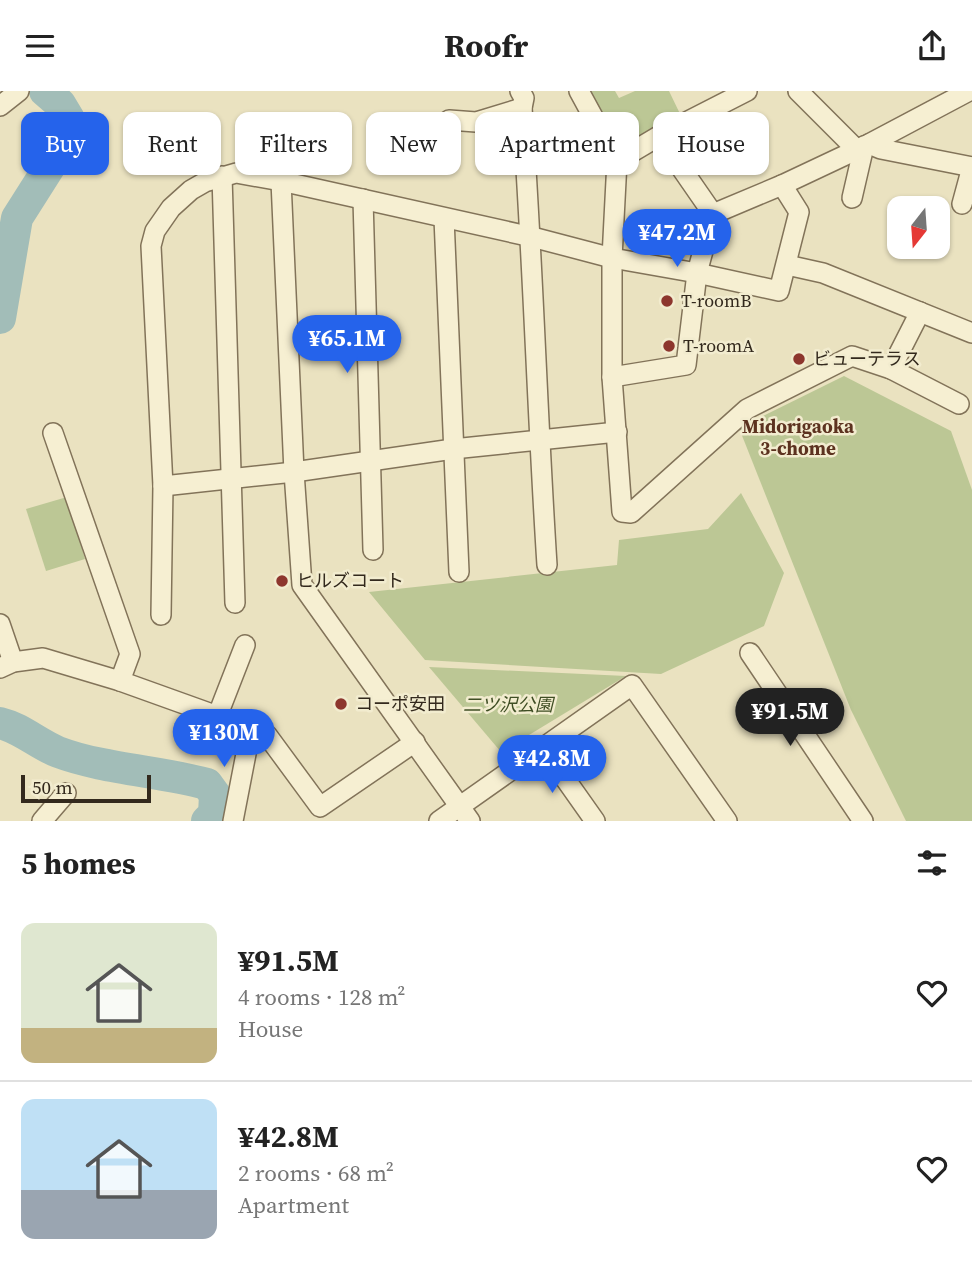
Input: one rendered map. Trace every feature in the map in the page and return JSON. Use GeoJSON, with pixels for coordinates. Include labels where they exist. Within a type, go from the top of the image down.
{"type":"FeatureCollection","features":[{"type":"Feature","properties":{"kind":"street"},"geometry":{"type":"LineString","coordinates":[[0,106],[19,91]]}},
{"type":"Feature","properties":{"kind":"street"},"geometry":{"type":"LineString","coordinates":[[579,91],[590,112]]}},
{"type":"Feature","properties":{"kind":"street"},"geometry":{"type":"LineString","coordinates":[[706,112],[747,91]]}},
{"type":"Feature","properties":{"kind":"street"},"geometry":{"type":"LineString","coordinates":[[798,91],[863,146],[972,167],[962,204]]}},
{"type":"Feature","properties":{"kind":"street"},"geometry":{"type":"LineString","coordinates":[[713,214],[782,185],[969,91]]}},
{"type":"Feature","properties":{"kind":"street"},"geometry":{"type":"LineString","coordinates":[[461,120],[476,121],[525,97],[539,440],[547,565]]}},
{"type":"Feature","properties":{"kind":"street"},"geometry":{"type":"LineString","coordinates":[[852,198],[863,146]]}},
{"type":"Feature","properties":{"kind":"street"},"geometry":{"type":"LineString","coordinates":[[161,615],[163,486],[151,246],[155,232],[171,208],[191,190],[222,176],[236,173],[532,237],[612,258],[779,291],[799,212],[782,185]]}},
{"type":"Feature","properties":{"kind":"street"},"geometry":{"type":"LineString","coordinates":[[616,175],[612,258],[612,377],[622,512],[631,513],[747,409],[852,356],[891,369],[959,404]]}},
{"type":"Feature","properties":{"kind":"street"},"geometry":{"type":"LineString","coordinates":[[612,377],[686,365],[697,273],[713,214],[686,175]]}},
{"type":"Feature","properties":{"kind":"street"},"geometry":{"type":"LineString","coordinates":[[222,176],[235,603]]}},
{"type":"Feature","properties":{"kind":"street"},"geometry":{"type":"LineString","coordinates":[[281,181],[294,472],[302,585],[465,814]]}},
{"type":"Feature","properties":{"kind":"street"},"geometry":{"type":"LineString","coordinates":[[363,199],[373,550]]}},
{"type":"Feature","properties":{"kind":"street"},"geometry":{"type":"LineString","coordinates":[[444,218],[459,572]]}},
{"type":"Feature","properties":{"kind":"street"},"geometry":{"type":"LineString","coordinates":[[787,265],[823,273],[972,333]]}},
{"type":"Feature","properties":{"kind":"street"},"geometry":{"type":"LineString","coordinates":[[891,369],[920,312]]}},
{"type":"Feature","properties":{"kind":"street"},"geometry":{"type":"LineString","coordinates":[[163,486],[294,472],[453,449],[617,432]]}},
{"type":"Feature","properties":{"kind":"street"},"geometry":{"type":"LineString","coordinates":[[53,433],[130,654],[120,681]]}},
{"type":"Feature","properties":{"kind":"street"},"geometry":{"type":"LineString","coordinates":[[0,624],[7,665],[43,658],[120,681],[267,736],[320,807],[415,742]]}},
{"type":"Feature","properties":{"kind":"street"},"geometry":{"type":"LineString","coordinates":[[217,717],[245,645]]}},
{"type":"Feature","properties":{"kind":"street"},"geometry":{"type":"LineString","coordinates":[[750,653],[863,821]]}},
{"type":"Feature","properties":{"kind":"street"},"geometry":{"type":"LineString","coordinates":[[439,821],[465,814],[542,746],[632,685],[727,821]]}},
{"type":"Feature","properties":{"kind":"street"},"geometry":{"type":"LineString","coordinates":[[233,821],[251,728]]}},
{"type":"Feature","properties":{"kind":"street"},"geometry":{"type":"LineString","coordinates":[[542,746],[595,821]]}},
{"type":"Feature","properties":{"kind":"street"},"geometry":{"type":"LineString","coordinates":[[42,821],[66,793]]}},
{"type":"Feature","properties":{"kind":"green space"},"geometry":{"type":"Polygon","coordinates":[[[586,91],[615,91],[619,98],[635,91],[669,91],[679,112],[653,112],[653,133],[639,140],[639,112],[598,112],[586,91]]]}},
{"type":"Feature","properties":{"kind":"green space"},"geometry":{"type":"Polygon","coordinates":[[[844,376],[951,431],[972,490],[972,821],[906,821],[851,710],[739,428],[844,376]]]}},
{"type":"Feature","properties":{"kind":"green space"},"geometry":{"type":"Polygon","coordinates":[[[741,493],[784,573],[764,626],[661,674],[425,660],[369,592],[617,565],[619,540],[708,529],[741,493]]]}},
{"type":"Feature","properties":{"kind":"green space"},"geometry":{"type":"Polygon","coordinates":[[[67,497],[85,559],[46,571],[26,509],[67,497]]]}},
{"type":"Feature","properties":{"kind":"green space","name":"二ツ沢公園"},"geometry":{"type":"Polygon","coordinates":[[[429,667],[626,676],[501,752],[429,667]]]}},
{"type":"Feature","properties":{"kind":"waterway"},"geometry":{"type":"LineString","coordinates":[[0,318],[17,218],[69,136],[69,119],[60,104],[45,91]]}},
{"type":"Feature","properties":{"kind":"waterway"},"geometry":{"type":"LineString","coordinates":[[0,723],[75,758],[207,784],[215,795],[214,814],[207,821]]}},
{"type":"Feature","properties":{"kind":"place","name":"T-roomB"},"geometry":{"type":"Point","coordinates":[667,301]}},
{"type":"Feature","properties":{"kind":"place","name":"T-roomA"},"geometry":{"type":"Point","coordinates":[669,346]}},
{"type":"Feature","properties":{"kind":"place","name":"ビューテラス"},"geometry":{"type":"Point","coordinates":[799,359]}},
{"type":"Feature","properties":{"kind":"place","name":"ヒルズコート"},"geometry":{"type":"Point","coordinates":[282,581]}},
{"type":"Feature","properties":{"kind":"place","name":"コーポ安田"},"geometry":{"type":"Point","coordinates":[341,704]}},
{"type":"Feature","properties":{"kind":"district","name":"Midorigaoka 3-chome"},"geometry":{"type":"Point","coordinates":[798,437]}}]}
